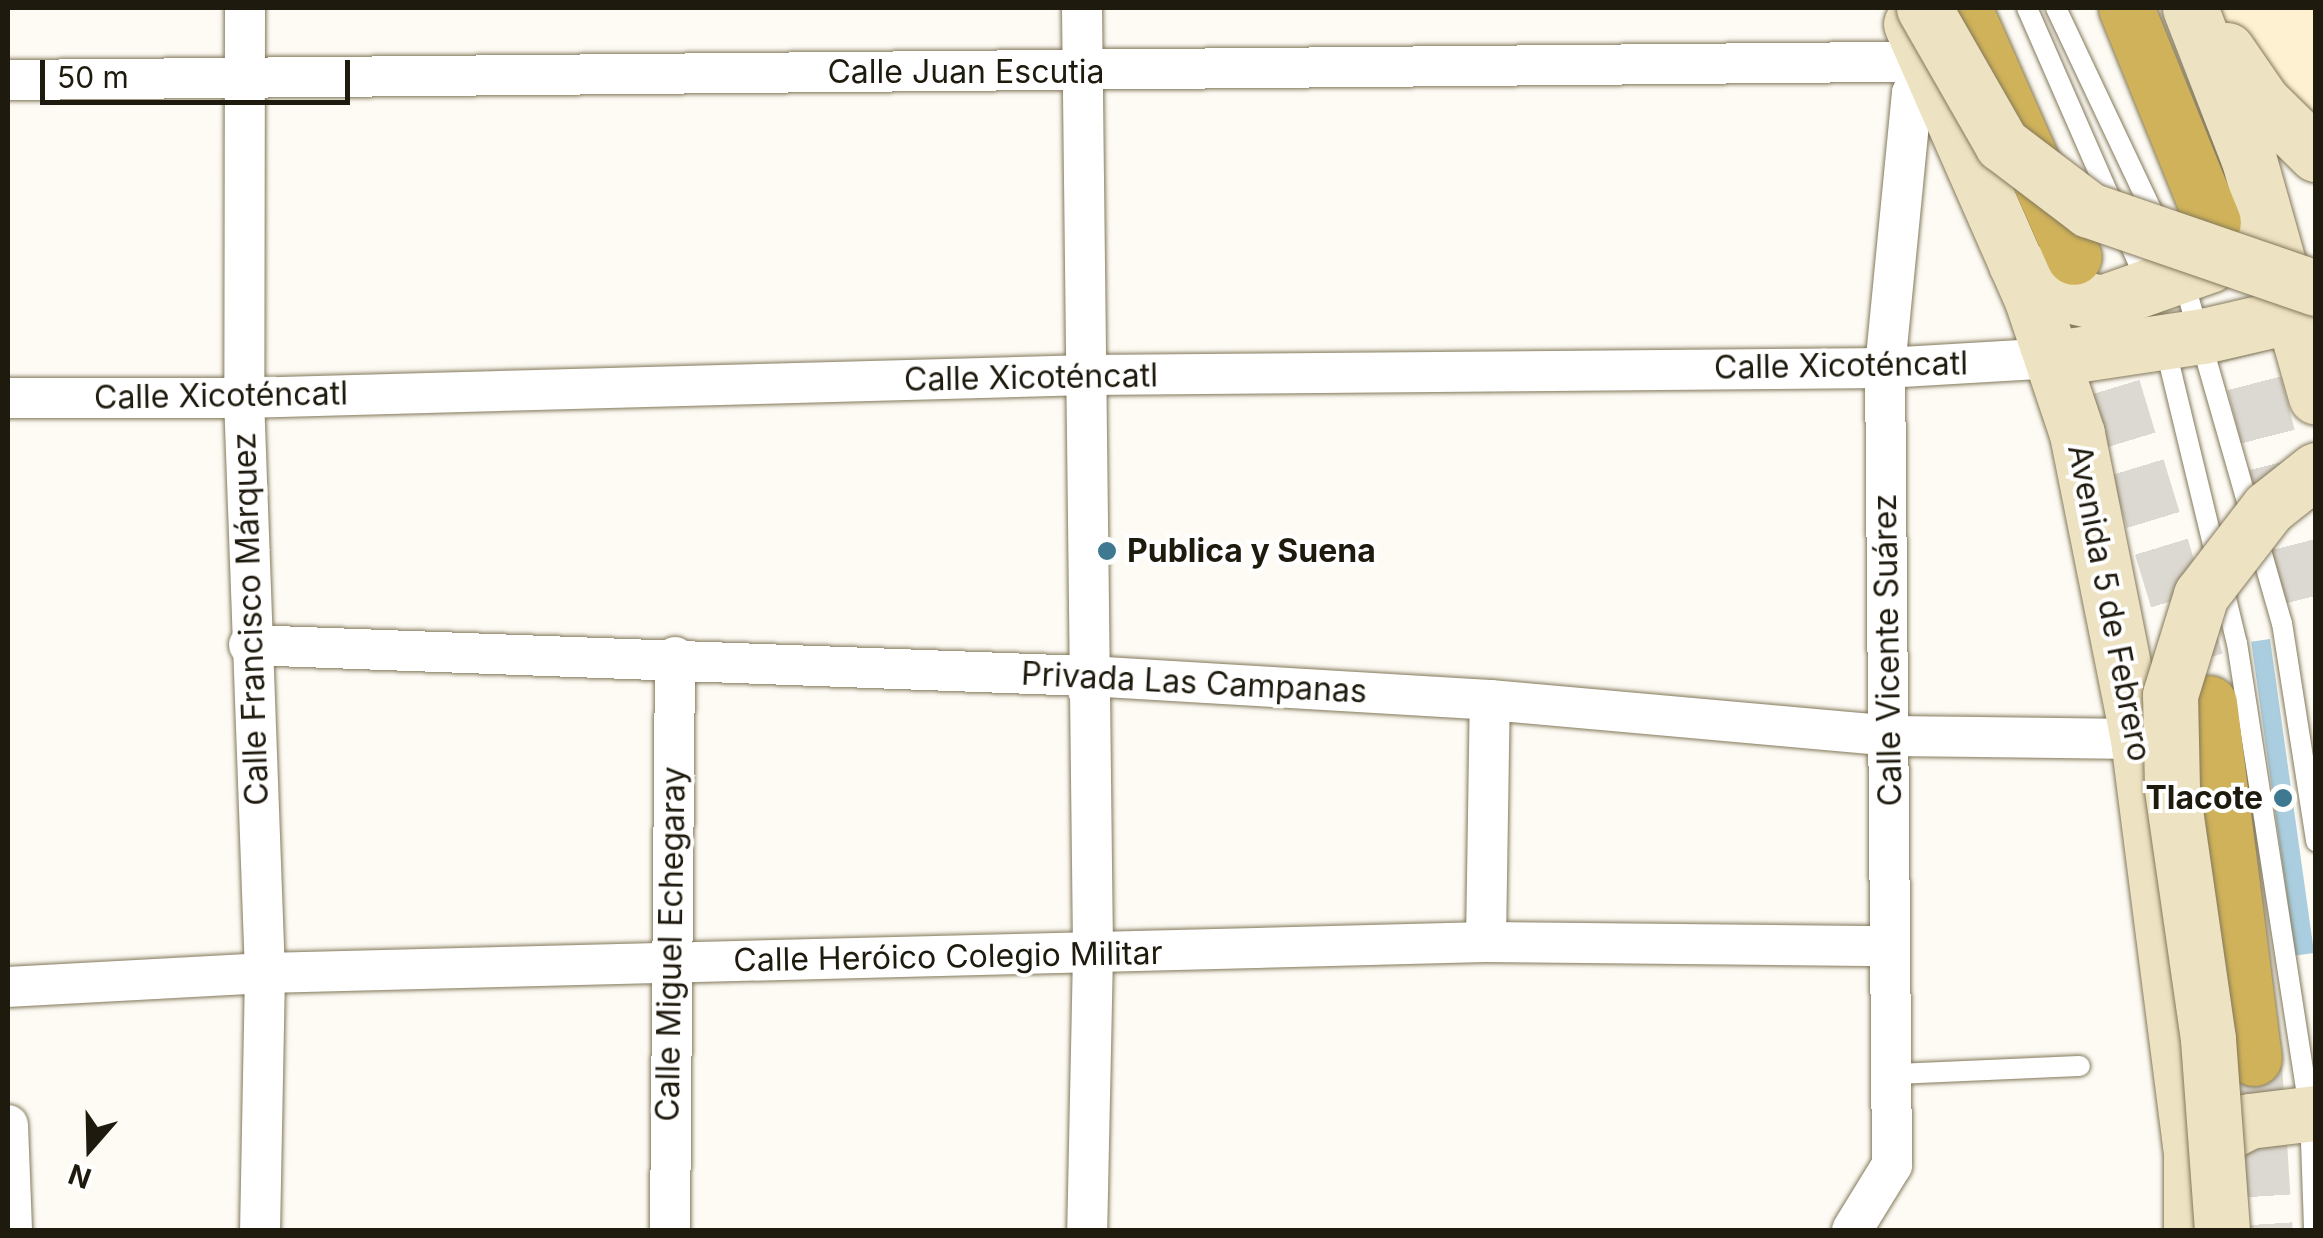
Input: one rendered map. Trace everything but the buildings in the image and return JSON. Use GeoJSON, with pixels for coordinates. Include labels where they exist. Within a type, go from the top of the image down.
{"type":"FeatureCollection","features":[{"type":"Feature","properties":{"kind":"highway"},"geometry":{"type":"LineString","coordinates":[[1964,8],[2074,257]]}},
{"type":"Feature","properties":{"kind":"highway"},"geometry":{"type":"LineString","coordinates":[[2126,8],[2213,222]]}},
{"type":"Feature","properties":{"kind":"highway"},"geometry":{"type":"LineString","coordinates":[[2209,703],[2254,1058]]}},
{"type":"Feature","properties":{"kind":"main road"},"geometry":{"type":"LineString","coordinates":[[2190,8],[2308,305],[2316,398]]}},
{"type":"Feature","properties":{"kind":"main road"},"geometry":{"type":"LineString","coordinates":[[2198,8],[2262,101],[2316,154]]}},
{"type":"Feature","properties":{"kind":"main road"},"geometry":{"type":"LineString","coordinates":[[1920,33],[2002,144],[2090,210],[2308,305]]}},
{"type":"Feature","properties":{"kind":"main road","name":"Avenida 5 de Febrero"},"geometry":{"type":"LineString","coordinates":[[1920,33],[2055,358],[2077,434],[2138,739],[2192,1152],[2191,1230]]}},
{"type":"Feature","properties":{"kind":"main road"},"geometry":{"type":"LineString","coordinates":[[2055,358],[2168,312],[2242,222],[2249,160]]}},
{"type":"Feature","properties":{"kind":"main road"},"geometry":{"type":"LineString","coordinates":[[2016,264],[2058,293],[2102,303],[2168,312],[2308,305]]}},
{"type":"Feature","properties":{"kind":"main road"},"geometry":{"type":"LineString","coordinates":[[2222,1230],[2208,1039],[2172,788],[2170,695],[2201,595],[2268,508],[2316,470]]}},
{"type":"Feature","properties":{"kind":"main road"},"geometry":{"type":"LineString","coordinates":[[2192,1152],[2248,1121],[2313,1113]]}},
{"type":"Feature","properties":{"kind":"street","name":"Calle Francisco Márquez"},"geometry":{"type":"LineString","coordinates":[[245,8],[244,398],[250,645],[265,974],[260,1230]]}},
{"type":"Feature","properties":{"kind":"street"},"geometry":{"type":"LineString","coordinates":[[1082,8],[1093,954],[1087,1230]]}},
{"type":"Feature","properties":{"kind":"street","name":"Calle Juan Escutia"},"geometry":{"type":"LineString","coordinates":[[8,80],[1898,62],[1920,33]]}},
{"type":"Feature","properties":{"kind":"street","name":"Calle Vicente Suárez"},"geometry":{"type":"LineString","coordinates":[[1852,1230],[1892,1165],[1895,1074],[1889,946],[1885,368],[1920,33]]}},
{"type":"Feature","properties":{"kind":"street","name":"Calle Xicoténcatl"},"geometry":{"type":"LineString","coordinates":[[8,398],[244,398],[1089,375],[1885,368],[2055,358]]}},
{"type":"Feature","properties":{"kind":"street","name":"Privada Las Campanas"},"geometry":{"type":"LineString","coordinates":[[250,645],[675,656],[1087,676],[1490,700],[1890,736],[2138,739]]}},
{"type":"Feature","properties":{"kind":"street","name":"Calle Miguel Echegaray"},"geometry":{"type":"LineString","coordinates":[[670,1230],[669,964],[675,656]]}},
{"type":"Feature","properties":{"kind":"street"},"geometry":{"type":"LineString","coordinates":[[1486,942],[1490,700]]}},
{"type":"Feature","properties":{"kind":"street","name":"Calle Heróico Colegio Militar"},"geometry":{"type":"LineString","coordinates":[[8,987],[265,974],[1486,942],[1889,946]]}},
{"type":"Feature","properties":{"kind":"street"},"geometry":{"type":"LineString","coordinates":[[8,1125],[12,1230]]}},
{"type":"Feature","properties":{"kind":"street"},"geometry":{"type":"LineString","coordinates":[[2169,1230],[2192,1152]]}},
{"type":"Feature","properties":{"kind":"lane"},"geometry":{"type":"LineString","coordinates":[[2027,8],[2168,312],[2237,643],[2313,1113],[2314,1230]]}},
{"type":"Feature","properties":{"kind":"lane"},"geometry":{"type":"LineString","coordinates":[[2056,8],[2282,623],[2316,841]]}},
{"type":"Feature","properties":{"kind":"lane"},"geometry":{"type":"LineString","coordinates":[[1895,1074],[2080,1066]]}},
{"type":"Feature","properties":{"kind":"shaded area"},"geometry":{"type":"Polygon","coordinates":[[[2198,8],[2315,8],[2315,154],[2198,8]]]}},
{"type":"Feature","properties":{"kind":"tunnel"},"geometry":{"type":"LineString","coordinates":[[2213,222],[2316,622]]}},
{"type":"Feature","properties":{"kind":"tunnel"},"geometry":{"type":"LineString","coordinates":[[2089,308],[2196,661]]}},
{"type":"Feature","properties":{"kind":"tunnel"},"geometry":{"type":"LineString","coordinates":[[2254,1058],[2265,1230]]}},
{"type":"Feature","properties":{"kind":"place","name":"Publica y Suena"},"geometry":{"type":"Point","coordinates":[1107,551]}},
{"type":"Feature","properties":{"kind":"place","name":"Tlacote"},"geometry":{"type":"Point","coordinates":[2283,798]}}]}
